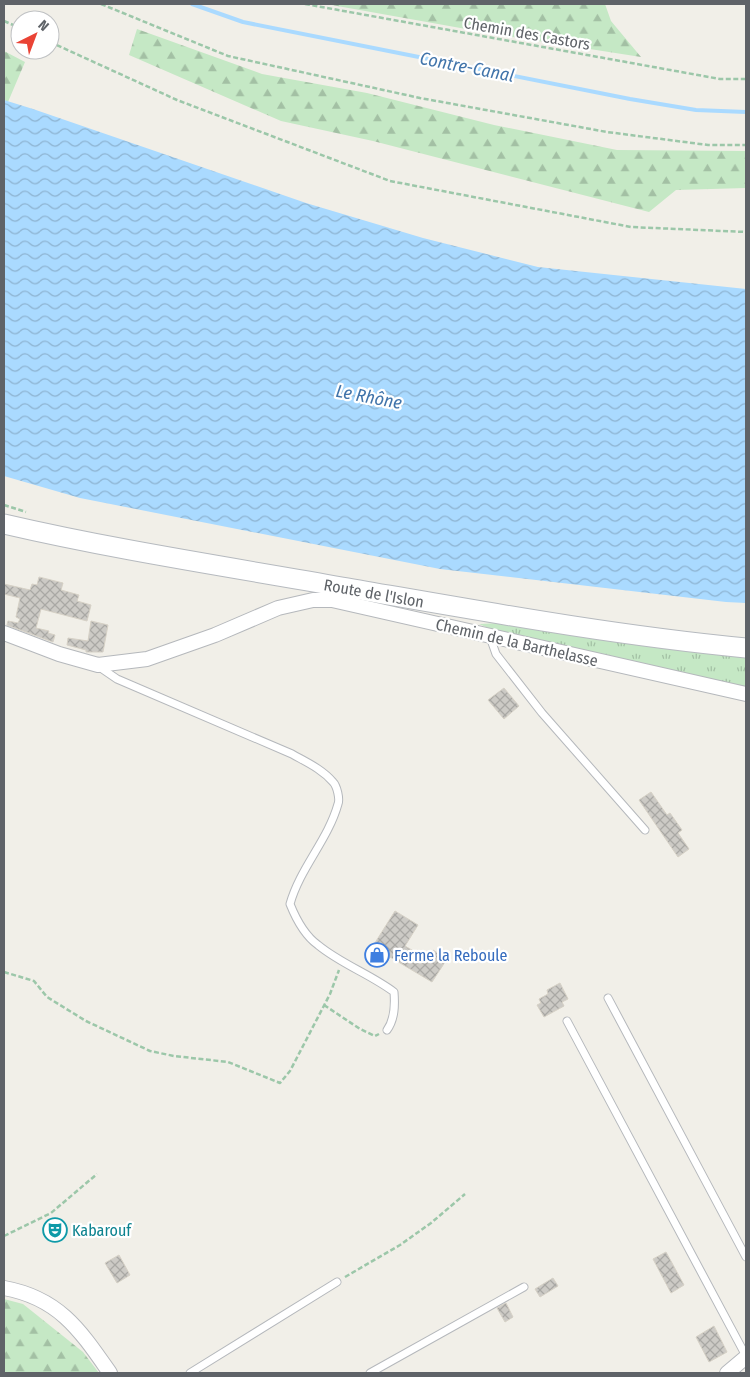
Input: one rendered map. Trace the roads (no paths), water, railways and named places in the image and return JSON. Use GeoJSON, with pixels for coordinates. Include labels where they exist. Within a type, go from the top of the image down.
{"type":"FeatureCollection","features":[{"type":"Feature","properties":{"kind":"street","name":"Route de l'Islon"},"geometry":{"type":"LineString","coordinates":[[4,524],[94,544],[556,624],[746,648]]}},
{"type":"Feature","properties":{"kind":"street","name":"Chemin de la Barthelasse"},"geometry":{"type":"LineString","coordinates":[[4,633],[59,654],[98,665],[147,659],[215,635],[278,608],[313,600],[332,600],[746,694]]}},
{"type":"Feature","properties":{"kind":"street"},"geometry":{"type":"LineString","coordinates":[[4,1288],[21,1291],[50,1304],[82,1333],[110,1373]]}},
{"type":"Feature","properties":{"kind":"street"},"geometry":{"type":"LineString","coordinates":[[728,1373],[746,1357]]}},
{"type":"Feature","properties":{"kind":"lane"},"geometry":{"type":"LineString","coordinates":[[490,636],[496,654],[542,713],[645,830]]}},
{"type":"Feature","properties":{"kind":"lane"},"geometry":{"type":"LineString","coordinates":[[98,665],[117,679],[292,754],[318,769],[334,784],[339,802],[329,826],[295,887],[290,904],[298,923],[316,945],[394,992],[395,1004],[387,1030]]}},
{"type":"Feature","properties":{"kind":"lane"},"geometry":{"type":"LineString","coordinates":[[608,998],[746,1257]]}},
{"type":"Feature","properties":{"kind":"lane"},"geometry":{"type":"LineString","coordinates":[[567,1021],[746,1357]]}},
{"type":"Feature","properties":{"kind":"lane"},"geometry":{"type":"LineString","coordinates":[[190,1373],[337,1282]]}},
{"type":"Feature","properties":{"kind":"lane"},"geometry":{"type":"LineString","coordinates":[[370,1373],[524,1287]]}},
{"type":"Feature","properties":{"kind":"water","name":"Le Rhône"},"geometry":{"type":"Polygon","coordinates":[[[4,100],[306,203],[423,238],[538,267],[746,289],[746,603],[440,569],[80,498],[4,476],[4,100]]]}},
{"type":"Feature","properties":{"kind":"waterway","name":"Contre-Canal"},"geometry":{"type":"LineString","coordinates":[[192,4],[243,22],[630,99],[696,110],[746,112]]}},
{"type":"Feature","properties":{"kind":"place","name":"Ferme la Reboule"},"geometry":{"type":"Point","coordinates":[377,955]}},
{"type":"Feature","properties":{"kind":"place","name":"Kabarouf"},"geometry":{"type":"Point","coordinates":[55,1230]}}]}
